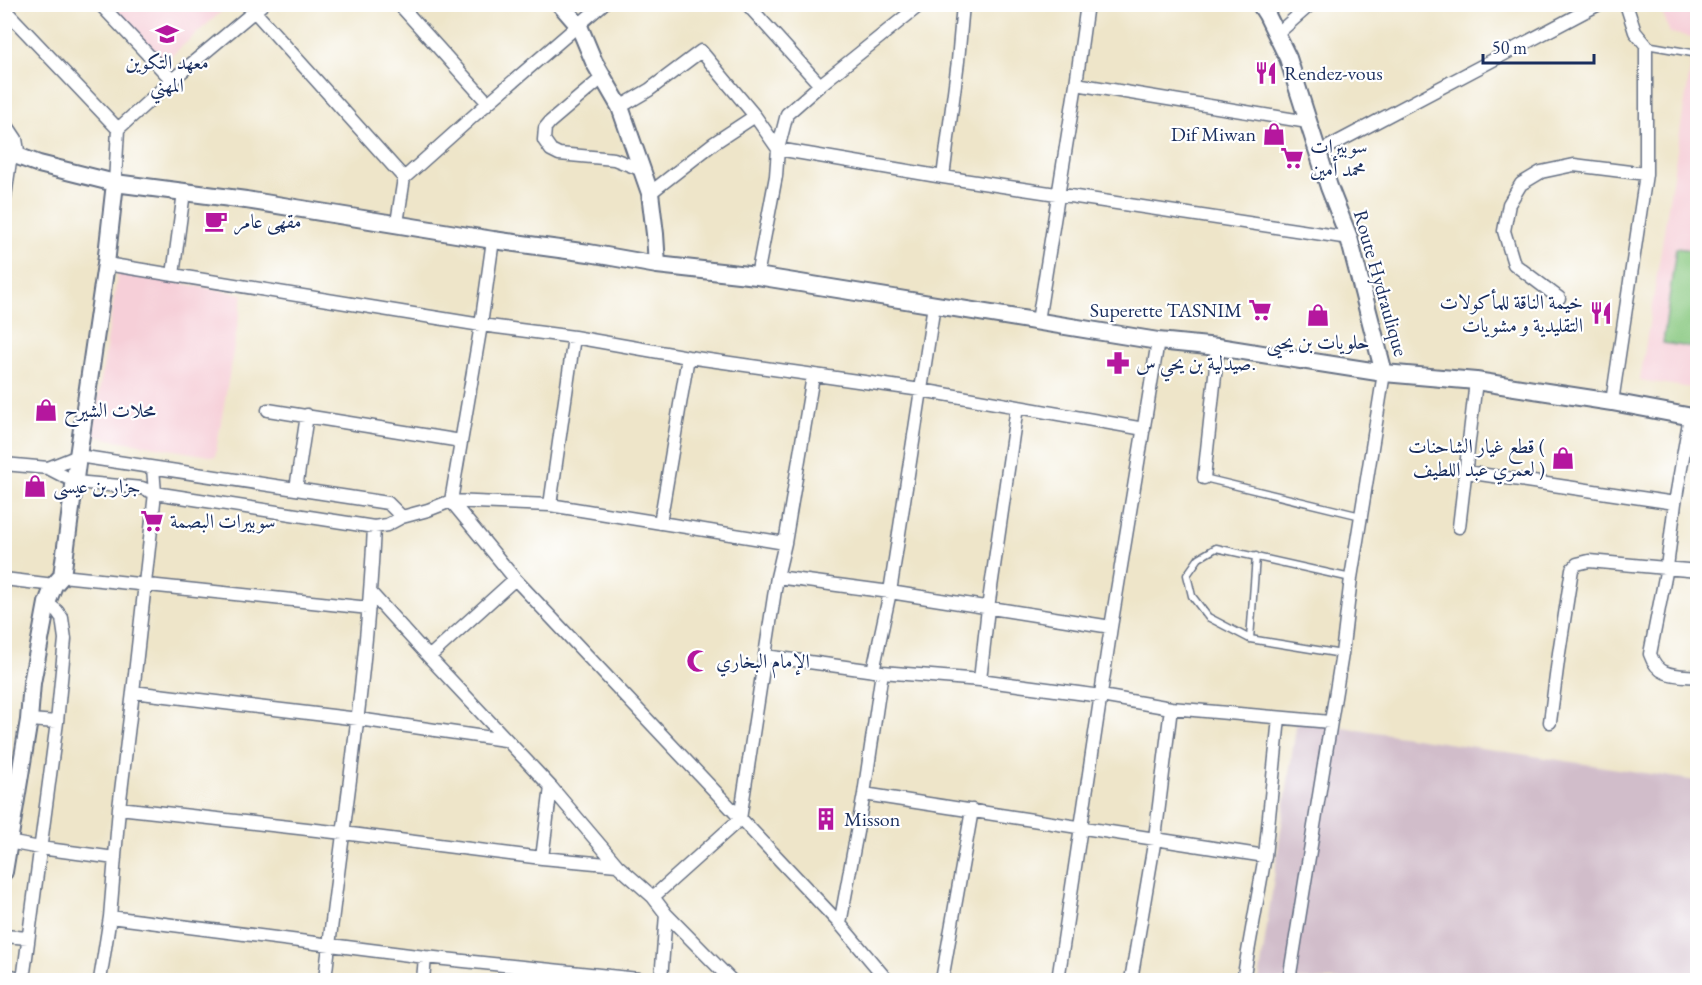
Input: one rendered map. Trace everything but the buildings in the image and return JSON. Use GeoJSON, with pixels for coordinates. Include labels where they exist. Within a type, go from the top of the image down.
{"type":"FeatureCollection","features":[{"type":"Feature","properties":{"kind":"main road"},"geometry":{"type":"LineString","coordinates":[[560,4],[579,26],[594,62],[620,107],[650,193],[656,234],[657,265]]}},
{"type":"Feature","properties":{"kind":"main road","name":"Route Hydraulique"},"geometry":{"type":"LineString","coordinates":[[1260,4],[1288,58],[1329,187],[1349,238],[1384,373]]}},
{"type":"Feature","properties":{"kind":"main road"},"geometry":{"type":"LineString","coordinates":[[11,154],[39,164],[115,183],[397,223],[657,265],[757,276],[1158,341],[1218,347],[1384,373],[1476,381],[1694,417]]}},
{"type":"Feature","properties":{"kind":"main road"},"geometry":{"type":"LineString","coordinates":[[4,872],[32,683],[47,603],[58,581],[75,482],[106,264],[115,183]]}},
{"type":"Feature","properties":{"kind":"street"},"geometry":{"type":"LineString","coordinates":[[100,4],[172,80]]}},
{"type":"Feature","properties":{"kind":"street"},"geometry":{"type":"LineString","coordinates":[[399,4],[488,103]]}},
{"type":"Feature","properties":{"kind":"street"},"geometry":{"type":"LineString","coordinates":[[397,223],[404,178],[603,4]]}},
{"type":"Feature","properties":{"kind":"street"},"geometry":{"type":"LineString","coordinates":[[747,4],[820,85]]}},
{"type":"Feature","properties":{"kind":"street"},"geometry":{"type":"LineString","coordinates":[[757,276],[776,176],[778,148],[787,114],[907,9],[921,4]]}},
{"type":"Feature","properties":{"kind":"street"},"geometry":{"type":"LineString","coordinates":[[943,177],[963,4]]}},
{"type":"Feature","properties":{"kind":"street"},"geometry":{"type":"LineString","coordinates":[[1038,321],[1087,4]]}},
{"type":"Feature","properties":{"kind":"street"},"geometry":{"type":"LineString","coordinates":[[1277,34],[1311,4]]}},
{"type":"Feature","properties":{"kind":"street"},"geometry":{"type":"LineString","coordinates":[[1319,152],[1599,4]]}},
{"type":"Feature","properties":{"kind":"street"},"geometry":{"type":"LineString","coordinates":[[1612,402],[1646,174],[1646,45],[1635,32],[1626,4]]}},
{"type":"Feature","properties":{"kind":"street"},"geometry":{"type":"LineString","coordinates":[[115,183],[118,129],[172,80],[259,8],[404,178]]}},
{"type":"Feature","properties":{"kind":"street"},"geometry":{"type":"LineString","coordinates":[[4,9],[118,129]]}},
{"type":"Feature","properties":{"kind":"street"},"geometry":{"type":"LineString","coordinates":[[620,107],[649,90],[701,51],[755,116],[778,148],[943,177],[1349,238]]}},
{"type":"Feature","properties":{"kind":"street"},"geometry":{"type":"LineString","coordinates":[[603,77],[550,122],[545,128],[544,140],[551,150],[559,153],[614,159],[642,170]]}},
{"type":"Feature","properties":{"kind":"street"},"geometry":{"type":"LineString","coordinates":[[1076,84],[1308,122]]}},
{"type":"Feature","properties":{"kind":"street"},"geometry":{"type":"LineString","coordinates":[[650,193],[714,143],[755,116]]}},
{"type":"Feature","properties":{"kind":"street"},"geometry":{"type":"LineString","coordinates":[[4,121],[16,139],[11,154],[4,204]]}},
{"type":"Feature","properties":{"kind":"street"},"geometry":{"type":"LineString","coordinates":[[1558,298],[1514,264],[1504,231],[1509,204],[1521,184],[1541,172],[1574,165],[1646,174]]}},
{"type":"Feature","properties":{"kind":"street"},"geometry":{"type":"LineString","coordinates":[[173,275],[184,192]]}},
{"type":"Feature","properties":{"kind":"street"},"geometry":{"type":"LineString","coordinates":[[493,240],[451,501],[515,579],[840,924],[887,981]]}},
{"type":"Feature","properties":{"kind":"street"},"geometry":{"type":"LineString","coordinates":[[106,264],[481,325],[574,337],[813,376],[921,390],[1144,429]]}},
{"type":"Feature","properties":{"kind":"street"},"geometry":{"type":"LineString","coordinates":[[840,924],[864,794],[877,671],[934,305]]}},
{"type":"Feature","properties":{"kind":"street"},"geometry":{"type":"LineString","coordinates":[[550,505],[574,337]]}},
{"type":"Feature","properties":{"kind":"street"},"geometry":{"type":"LineString","coordinates":[[1058,981],[1111,627],[1158,341]]}},
{"type":"Feature","properties":{"kind":"street"},"geometry":{"type":"LineString","coordinates":[[1204,478],[1218,347]]}},
{"type":"Feature","properties":{"kind":"street"},"geometry":{"type":"LineString","coordinates":[[660,523],[688,357]]}},
{"type":"Feature","properties":{"kind":"street"},"geometry":{"type":"LineString","coordinates":[[1289,981],[1342,654],[1351,578],[1384,373]]}},
{"type":"Feature","properties":{"kind":"street"},"geometry":{"type":"LineString","coordinates":[[652,897],[740,819],[777,578],[813,376]]}},
{"type":"Feature","properties":{"kind":"street"},"geometry":{"type":"LineString","coordinates":[[1459,527],[1476,381]]}},
{"type":"Feature","properties":{"kind":"street"},"geometry":{"type":"LineString","coordinates":[[980,680],[1017,407]]}},
{"type":"Feature","properties":{"kind":"street"},"geometry":{"type":"LineString","coordinates":[[268,410],[461,441]]}},
{"type":"Feature","properties":{"kind":"street"},"geometry":{"type":"LineString","coordinates":[[296,489],[307,415]]}},
{"type":"Feature","properties":{"kind":"street"},"geometry":{"type":"LineString","coordinates":[[1694,417],[1675,503],[1667,567],[1650,654],[1655,666],[1663,673],[1698,677]]}},
{"type":"Feature","properties":{"kind":"street"},"geometry":{"type":"LineString","coordinates":[[48,468],[78,456],[388,503],[402,517]]}},
{"type":"Feature","properties":{"kind":"street"},"geometry":{"type":"LineString","coordinates":[[4,464],[48,468],[75,482],[142,488],[155,493],[374,527],[387,525],[402,517],[451,501],[550,505],[785,543]]}},
{"type":"Feature","properties":{"kind":"street"},"geometry":{"type":"LineString","coordinates":[[100,981],[110,917],[119,808],[155,493],[153,468]]}},
{"type":"Feature","properties":{"kind":"street"},"geometry":{"type":"LineString","coordinates":[[1466,472],[1675,503]]}},
{"type":"Feature","properties":{"kind":"street"},"geometry":{"type":"LineString","coordinates":[[325,981],[358,719],[371,593],[374,527]]}},
{"type":"Feature","properties":{"kind":"street"},"geometry":{"type":"LineString","coordinates":[[1550,722],[1572,569],[1577,564],[1589,561],[1698,571]]}},
{"type":"Feature","properties":{"kind":"street"},"geometry":{"type":"LineString","coordinates":[[777,578],[890,592],[1111,627]]}},
{"type":"Feature","properties":{"kind":"street"},"geometry":{"type":"LineString","coordinates":[[4,579],[145,584],[369,608]]}},
{"type":"Feature","properties":{"kind":"street"},"geometry":{"type":"LineString","coordinates":[[429,657],[515,579]]}},
{"type":"Feature","properties":{"kind":"street"},"geometry":{"type":"LineString","coordinates":[[371,593],[551,787],[617,865],[652,897],[732,981]]}},
{"type":"Feature","properties":{"kind":"street"},"geometry":{"type":"LineString","coordinates":[[4,974],[23,980],[57,722],[65,639],[62,618],[47,603]]}},
{"type":"Feature","properties":{"kind":"street"},"geometry":{"type":"LineString","coordinates":[[765,656],[877,671],[980,680],[1171,708],[1330,722]]}},
{"type":"Feature","properties":{"kind":"street"},"geometry":{"type":"LineString","coordinates":[[134,692],[358,719],[506,740]]}},
{"type":"Feature","properties":{"kind":"street"},"geometry":{"type":"LineString","coordinates":[[1131,981],[1155,838],[1171,708]]}},
{"type":"Feature","properties":{"kind":"street"},"geometry":{"type":"LineString","coordinates":[[1244,981],[1265,856],[1279,717]]}},
{"type":"Feature","properties":{"kind":"street"},"geometry":{"type":"LineString","coordinates":[[28,720],[57,722]]}},
{"type":"Feature","properties":{"kind":"street"},"geometry":{"type":"LineString","coordinates":[[542,858],[551,787]]}},
{"type":"Feature","properties":{"kind":"street"},"geometry":{"type":"LineString","coordinates":[[864,794],[1265,856]]}},
{"type":"Feature","properties":{"kind":"street"},"geometry":{"type":"LineString","coordinates":[[119,808],[617,865]]}},
{"type":"Feature","properties":{"kind":"street"},"geometry":{"type":"LineString","coordinates":[[942,981],[972,810]]}},
{"type":"Feature","properties":{"kind":"street"},"geometry":{"type":"LineString","coordinates":[[8,842],[115,858]]}},
{"type":"Feature","properties":{"kind":"street"},"geometry":{"type":"LineString","coordinates":[[661,981],[666,914]]}},
{"type":"Feature","properties":{"kind":"street"},"geometry":{"type":"LineString","coordinates":[[110,917],[424,957],[648,981]]}},
{"type":"Feature","properties":{"kind":"street"},"geometry":{"type":"LineString","coordinates":[[4,936],[28,938]]}},
{"type":"Feature","properties":{"kind":"street"},"geometry":{"type":"LineString","coordinates":[[423,981],[424,957]]}},
{"type":"Feature","properties":{"kind":"lane"},"geometry":{"type":"LineString","coordinates":[[1646,45],[1698,54]]}},
{"type":"Feature","properties":{"kind":"lane"},"geometry":{"type":"LineString","coordinates":[[1204,478],[1362,516]]}},
{"type":"Feature","properties":{"kind":"lane"},"geometry":{"type":"LineString","coordinates":[[1342,654],[1250,639],[1208,617],[1192,596],[1187,575],[1199,558],[1216,548],[1351,578]]}},
{"type":"Feature","properties":{"kind":"lane"},"geometry":{"type":"LineString","coordinates":[[1250,639],[1256,556]]}},
{"type":"Feature","properties":{"kind":"shaded area","name":"معهد التكوين المهني"},"geometry":{"type":"Polygon","coordinates":[[[112,5],[229,5],[163,63],[112,5]]]}},
{"type":"Feature","properties":{"kind":"shaded area"},"geometry":{"type":"Polygon","coordinates":[[[1659,5],[1697,5],[1697,38],[1670,33],[1659,5]]]}},
{"type":"Feature","properties":{"kind":"shaded area"},"geometry":{"type":"Polygon","coordinates":[[[1692,58],[1697,59],[1697,389],[1640,380],[1692,58]]]}},
{"type":"Feature","properties":{"kind":"shaded area"},"geometry":{"type":"Polygon","coordinates":[[[118,272],[243,294],[215,457],[92,436],[118,272]]]}},
{"type":"Feature","properties":{"kind":"shaded area"},"geometry":{"type":"Polygon","coordinates":[[[1297,720],[1697,781],[1697,980],[1259,980],[1297,720]]]}},
{"type":"Feature","properties":{"kind":"green space"},"geometry":{"type":"Polygon","coordinates":[[[1676,248],[1697,251],[1697,348],[1663,343],[1676,248]]]}},
{"type":"Feature","properties":{"kind":"place","name":"معهد التكوين المهني"},"geometry":{"type":"Point","coordinates":[167,34]}},
{"type":"Feature","properties":{"kind":"place","name":"Rendez-vous"},"geometry":{"type":"Point","coordinates":[1266,73]}},
{"type":"Feature","properties":{"kind":"place","name":"Dif Miwan"},"geometry":{"type":"Point","coordinates":[1274,134]}},
{"type":"Feature","properties":{"kind":"place","name":"سوبيرات محمد أمين"},"geometry":{"type":"Point","coordinates":[1292,158]}},
{"type":"Feature","properties":{"kind":"place","name":"مقهى عامر"},"geometry":{"type":"Point","coordinates":[216,221]}},
{"type":"Feature","properties":{"kind":"place","name":"Superette TASNIM"},"geometry":{"type":"Point","coordinates":[1260,310]}},
{"type":"Feature","properties":{"kind":"place","name":"خيمة الناقة للمأكولات التقليدية و مشويات"},"geometry":{"type":"Point","coordinates":[1601,313]}},
{"type":"Feature","properties":{"kind":"place","name":"حلويات بن يحيى"},"geometry":{"type":"Point","coordinates":[1318,315]}},
{"type":"Feature","properties":{"kind":"place","name":"صيدلية بن يحي س."},"geometry":{"type":"Point","coordinates":[1118,363]}},
{"type":"Feature","properties":{"kind":"place","name":"محلات الشيرح"},"geometry":{"type":"Point","coordinates":[46,410]}},
{"type":"Feature","properties":{"kind":"place","name":"قطع غيار الشاحنات ( لعمري عبد اللطيف )"},"geometry":{"type":"Point","coordinates":[1563,458]}},
{"type":"Feature","properties":{"kind":"place","name":"جزار بن عيسى"},"geometry":{"type":"Point","coordinates":[35,486]}},
{"type":"Feature","properties":{"kind":"place","name":"سوبيرات البصمة"},"geometry":{"type":"Point","coordinates":[152,521]}},
{"type":"Feature","properties":{"kind":"place","name":"الإمام البخاري"},"geometry":{"type":"Point","coordinates":[698,661]}},
{"type":"Feature","properties":{"kind":"place","name":"Misson"},"geometry":{"type":"Point","coordinates":[826,819]}}]}
